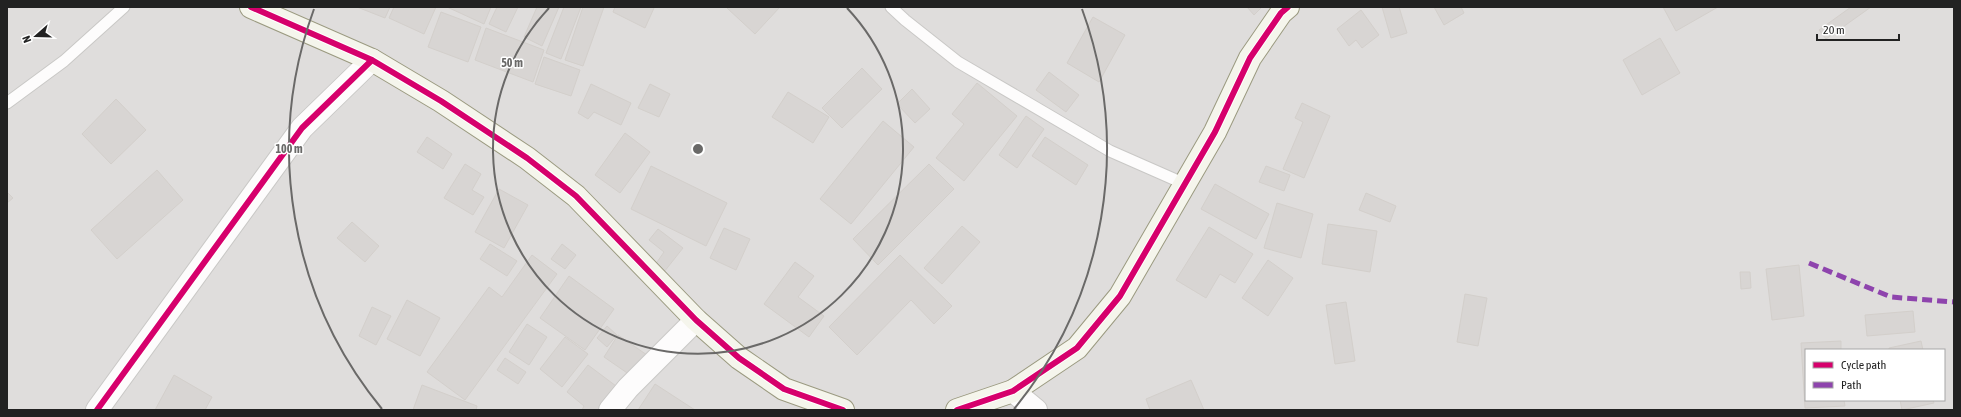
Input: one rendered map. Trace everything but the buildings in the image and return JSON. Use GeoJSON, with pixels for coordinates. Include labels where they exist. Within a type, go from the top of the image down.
{"type":"FeatureCollection","features":[{"type":"Feature","properties":{"kind":"street"},"geometry":{"type":"LineString","coordinates":[[251,7],[372,60],[442,101],[527,158],[576,196],[696,320],[739,358],[784,389],[843,410]]}},
{"type":"Feature","properties":{"kind":"street"},"geometry":{"type":"LineString","coordinates":[[957,410],[1013,391],[1077,348],[1120,296],[1215,132],[1250,58],[1281,13],[1288,7]]}},
{"type":"Feature","properties":{"kind":"street"},"geometry":{"type":"LineString","coordinates":[[97,410],[302,128],[372,60]]}},
{"type":"Feature","properties":{"kind":"street"},"geometry":{"type":"LineString","coordinates":[[610,410],[628,388],[696,320]]}},
{"type":"Feature","properties":{"kind":"street"},"geometry":{"type":"LineString","coordinates":[[1013,391],[1036,410]]}},
{"type":"Feature","properties":{"kind":"lane"},"geometry":{"type":"LineString","coordinates":[[7,103],[64,61],[124,7]]}},
{"type":"Feature","properties":{"kind":"lane"},"geometry":{"type":"LineString","coordinates":[[891,7],[958,62],[1110,151],[1185,184]]}},
{"type":"Feature","properties":{"kind":"shaded area"},"geometry":{"type":"Polygon","coordinates":[[[7,7],[1954,7],[1954,410],[7,410],[7,7]]]}},
{"type":"Feature","properties":{"kind":"marked path"},"geometry":{"type":"LineString","coordinates":[[1809,263],[1891,297],[1954,302]]}},
{"type":"Feature","properties":{"kind":"cycle path"},"geometry":{"type":"LineString","coordinates":[[251,7],[372,60],[441,101],[527,158],[576,196],[696,320],[739,358],[784,389],[843,410]]}},
{"type":"Feature","properties":{"kind":"cycle path"},"geometry":{"type":"LineString","coordinates":[[957,410],[1013,391],[1077,348],[1120,296],[1215,132],[1250,58],[1281,13],[1288,7]]}},
{"type":"Feature","properties":{"kind":"cycle path"},"geometry":{"type":"LineString","coordinates":[[97,410],[302,128],[372,60]]}}]}
